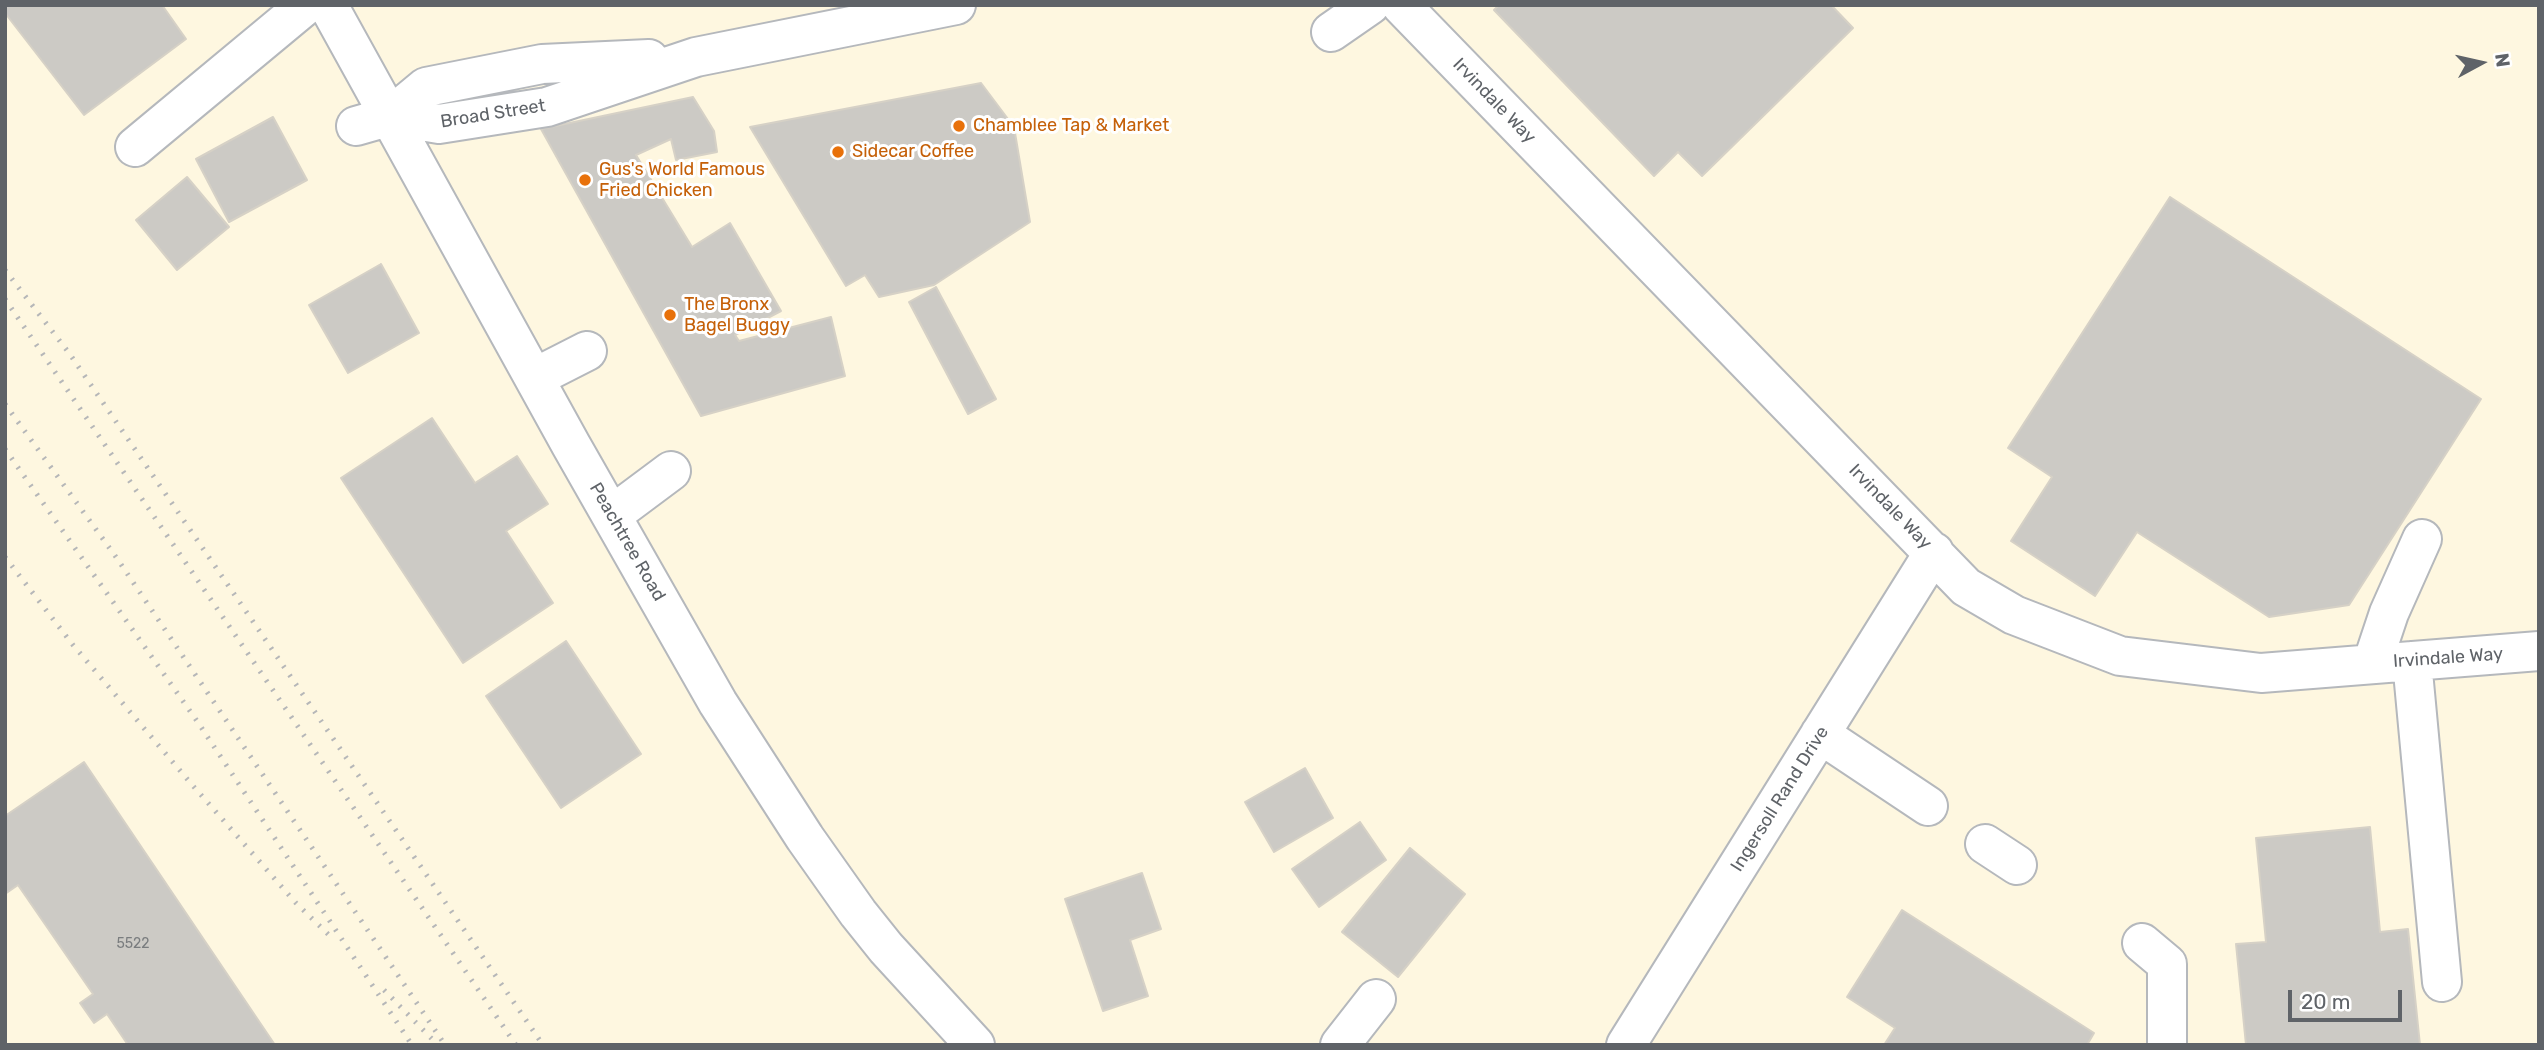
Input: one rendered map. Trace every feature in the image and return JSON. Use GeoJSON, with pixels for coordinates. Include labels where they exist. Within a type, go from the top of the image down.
{"type":"FeatureCollection","features":[{"type":"Feature","properties":{"kind":"street"},"geometry":{"type":"LineString","coordinates":[[135,148],[306,5]]}},
{"type":"Feature","properties":{"kind":"street","name":"Peachtree Road"},"geometry":{"type":"LineString","coordinates":[[328,5],[374,121],[534,378],[718,703],[805,838],[858,913],[886,948],[975,1045]]}},
{"type":"Feature","properties":{"kind":"street"},"geometry":{"type":"LineString","coordinates":[[374,121],[426,87],[542,64],[696,57],[956,5]]}},
{"type":"Feature","properties":{"kind":"street"},"geometry":{"type":"LineString","coordinates":[[1331,32],[1370,5]]}},
{"type":"Feature","properties":{"kind":"street","name":"Irvindale Way"},"geometry":{"type":"LineString","coordinates":[[1401,5],[1966,587],[2014,615],[2120,656],[2261,673],[2539,651]]}},
{"type":"Feature","properties":{"kind":"street"},"geometry":{"type":"LineString","coordinates":[[534,378],[587,351]]}},
{"type":"Feature","properties":{"kind":"street"},"geometry":{"type":"LineString","coordinates":[[612,515],[671,471]]}},
{"type":"Feature","properties":{"kind":"street"},"geometry":{"type":"LineString","coordinates":[[2372,664],[2389,613],[2421,539]]}},
{"type":"Feature","properties":{"kind":"street","name":"Ingersoll Rand Drive"},"geometry":{"type":"LineString","coordinates":[[1626,1045],[1934,552]]}},
{"type":"Feature","properties":{"kind":"street"},"geometry":{"type":"LineString","coordinates":[[2412,661],[2442,982]]}},
{"type":"Feature","properties":{"kind":"street"},"geometry":{"type":"LineString","coordinates":[[1820,734],[1927,806]]}},
{"type":"Feature","properties":{"kind":"street"},"geometry":{"type":"LineString","coordinates":[[1985,844],[2017,865]]}},
{"type":"Feature","properties":{"kind":"street"},"geometry":{"type":"LineString","coordinates":[[2142,943],[2167,964],[2167,1045]]}},
{"type":"Feature","properties":{"kind":"street"},"geometry":{"type":"LineString","coordinates":[[1340,1045],[1376,999]]}},
{"type":"Feature","properties":{"kind":"shaded area"},"geometry":{"type":"Polygon","coordinates":[[[5,5],[2539,5],[2539,1045],[5,1045],[5,5]]]}},
{"type":"Feature","properties":{"kind":"building"},"geometry":{"type":"Polygon","coordinates":[[[5,5],[162,5],[186,39],[84,115],[5,13],[5,5]]]}},
{"type":"Feature","properties":{"kind":"building"},"geometry":{"type":"Polygon","coordinates":[[[1499,5],[1831,5],[1853,28],[1702,176],[1678,152],[1654,176],[1494,10],[1499,5]]]}},
{"type":"Feature","properties":{"kind":"building"},"geometry":{"type":"Polygon","coordinates":[[[981,83],[1014,127],[1030,222],[934,285],[879,297],[865,275],[846,286],[750,127],[981,83]]]}},
{"type":"Feature","properties":{"kind":"building"},"geometry":{"type":"Polygon","coordinates":[[[693,97],[714,131],[717,152],[676,160],[671,139],[636,155],[692,247],[730,223],[781,311],[735,335],[739,341],[831,317],[845,376],[701,416],[541,129],[693,97]]]}},
{"type":"Feature","properties":{"kind":"building"},"geometry":{"type":"Polygon","coordinates":[[[273,117],[307,180],[229,222],[196,159],[273,117]]]}},
{"type":"Feature","properties":{"kind":"building"},"geometry":{"type":"Polygon","coordinates":[[[187,177],[229,227],[177,270],[136,220],[187,177]]]}},
{"type":"Feature","properties":{"kind":"building"},"geometry":{"type":"Polygon","coordinates":[[[2170,197],[2481,399],[2349,605],[2269,617],[2137,532],[2095,596],[2011,541],[2052,477],[2008,448],[2170,197]]]}},
{"type":"Feature","properties":{"kind":"building"},"geometry":{"type":"Polygon","coordinates":[[[381,264],[419,333],[348,373],[309,305],[381,264]]]}},
{"type":"Feature","properties":{"kind":"building"},"geometry":{"type":"Polygon","coordinates":[[[936,287],[996,399],[968,414],[909,302],[936,287]]]}},
{"type":"Feature","properties":{"kind":"building"},"geometry":{"type":"Polygon","coordinates":[[[432,418],[475,483],[517,456],[548,504],[506,531],[553,603],[463,663],[341,478],[432,418]]]}},
{"type":"Feature","properties":{"kind":"building"},"geometry":{"type":"Polygon","coordinates":[[[566,641],[641,754],[561,808],[486,696],[566,641]]]}},
{"type":"Feature","properties":{"kind":"building"},"geometry":{"type":"Polygon","coordinates":[[[84,762],[275,1045],[128,1045],[107,1014],[94,1023],[80,1003],[93,994],[18,885],[5,894],[5,816],[84,762]]]}},
{"type":"Feature","properties":{"kind":"building"},"geometry":{"type":"Polygon","coordinates":[[[1305,768],[1333,818],[1274,852],[1245,802],[1305,768]]]}},
{"type":"Feature","properties":{"kind":"building"},"geometry":{"type":"Polygon","coordinates":[[[1360,822],[1386,860],[1319,907],[1292,869],[1360,822]]]}},
{"type":"Feature","properties":{"kind":"building"},"geometry":{"type":"Polygon","coordinates":[[[2370,827],[2380,932],[2408,929],[2420,1045],[2246,1045],[2236,944],[2266,942],[2256,838],[2370,827]]]}},
{"type":"Feature","properties":{"kind":"building"},"geometry":{"type":"Polygon","coordinates":[[[1410,848],[1465,894],[1398,977],[1342,932],[1410,848]]]}},
{"type":"Feature","properties":{"kind":"building"},"geometry":{"type":"Polygon","coordinates":[[[1142,873],[1161,929],[1130,940],[1148,996],[1103,1011],[1065,899],[1142,873]]]}},
{"type":"Feature","properties":{"kind":"building"},"geometry":{"type":"Polygon","coordinates":[[[1902,910],[2094,1033],[2087,1045],[1884,1045],[1895,1028],[1847,997],[1902,910]]]}},
{"type":"Feature","properties":{"kind":"railway"},"geometry":{"type":"LineString","coordinates":[[5,270],[69,353],[543,1045]]}},
{"type":"Feature","properties":{"kind":"railway"},"geometry":{"type":"LineString","coordinates":[[5,299],[516,1045]]}},
{"type":"Feature","properties":{"kind":"railway"},"geometry":{"type":"LineString","coordinates":[[5,404],[116,557],[445,1045]]}},
{"type":"Feature","properties":{"kind":"railway"},"geometry":{"type":"LineString","coordinates":[[5,449],[197,721],[412,1045]]}},
{"type":"Feature","properties":{"kind":"railway"},"geometry":{"type":"LineString","coordinates":[[5,557],[73,645],[194,787],[296,903],[332,938]]}},
{"type":"Feature","properties":{"kind":"railway"},"geometry":{"type":"LineString","coordinates":[[384,990],[433,1040]]}},
{"type":"Feature","properties":{"kind":"place","name":"Chamblee Tap & Market"},"geometry":{"type":"Point","coordinates":[959,126]}},
{"type":"Feature","properties":{"kind":"place","name":"Sidecar Coffee"},"geometry":{"type":"Point","coordinates":[838,152]}},
{"type":"Feature","properties":{"kind":"place","name":"Gus's World Famous Fried Chicken"},"geometry":{"type":"Point","coordinates":[585,180]}},
{"type":"Feature","properties":{"kind":"place","name":"The Bronx Bagel Buggy"},"geometry":{"type":"Point","coordinates":[670,315]}}]}
